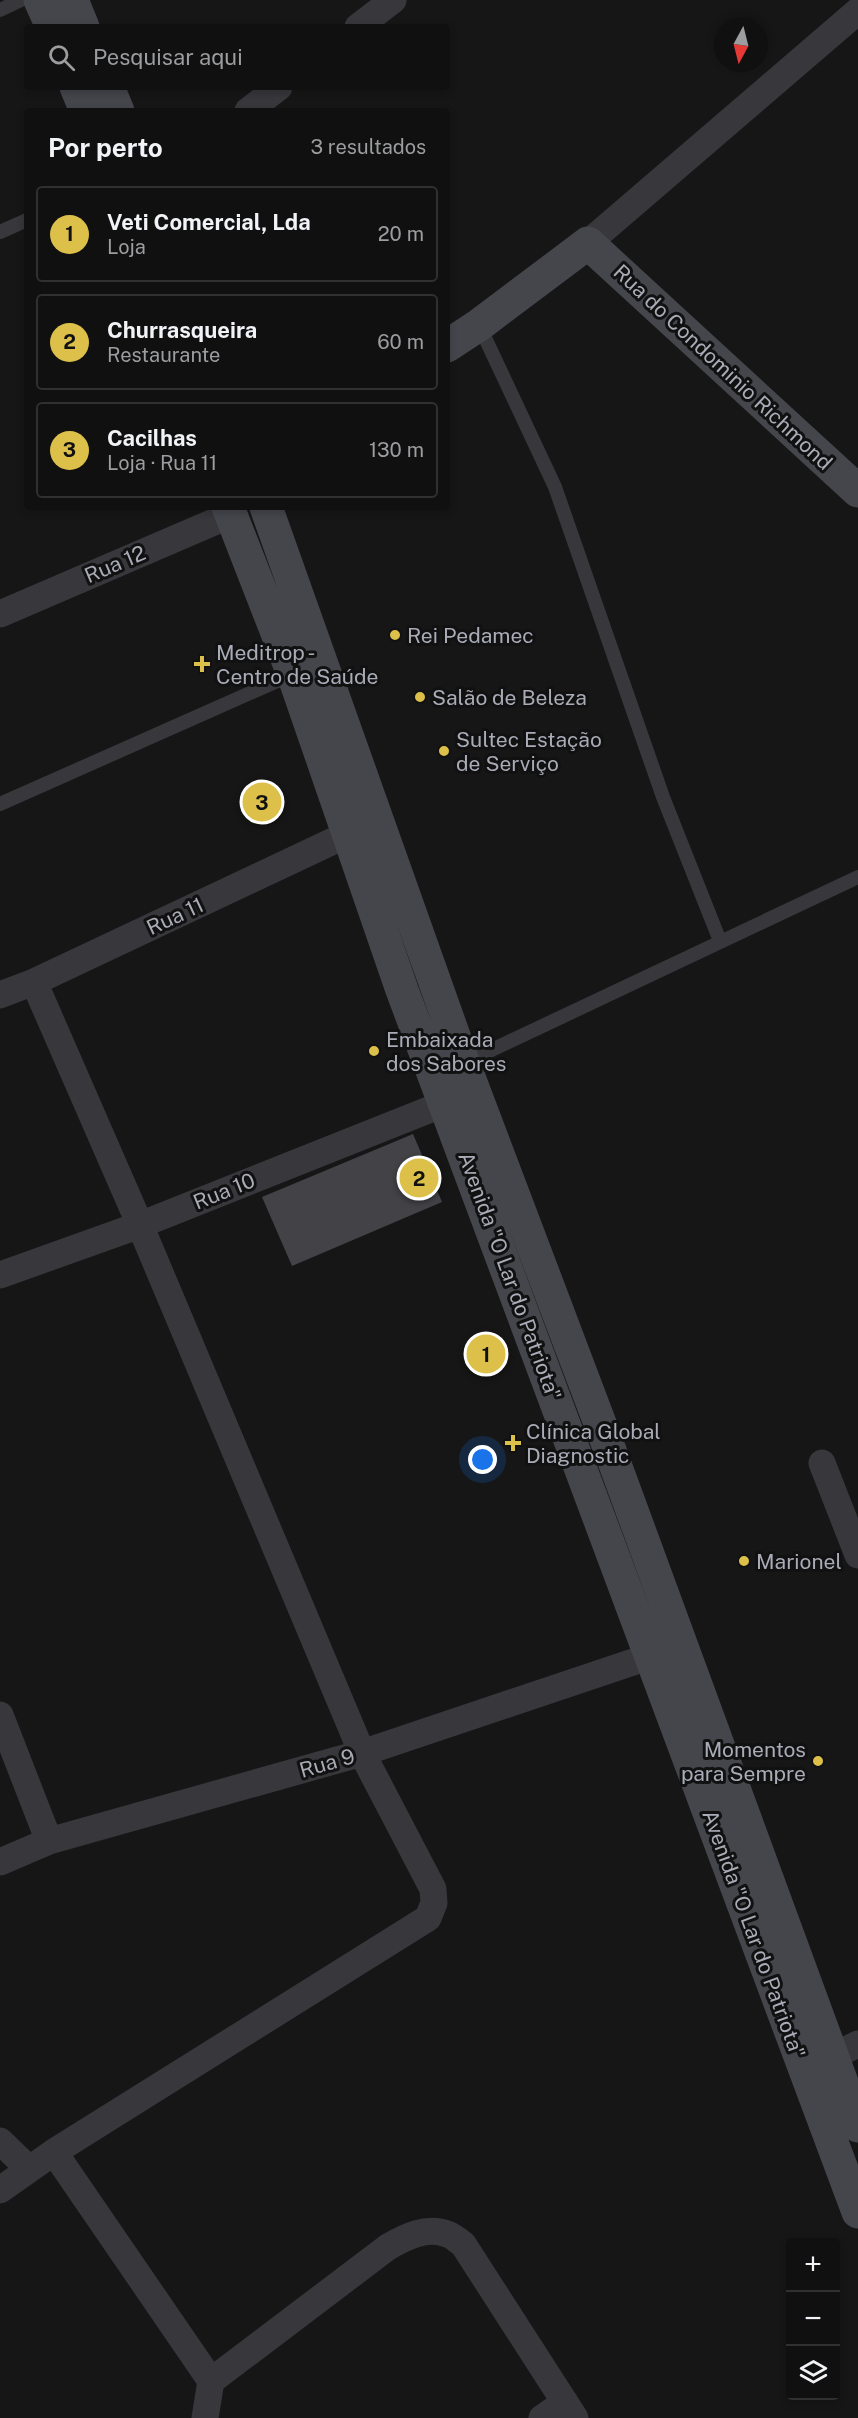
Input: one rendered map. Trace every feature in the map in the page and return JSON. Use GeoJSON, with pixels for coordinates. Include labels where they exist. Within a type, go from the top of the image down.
{"type":"FeatureCollection","features":[{"type":"Feature","properties":{"kind":"main road"},"geometry":{"type":"LineString","coordinates":[[40,0],[51,24]]}},
{"type":"Feature","properties":{"kind":"main road"},"geometry":{"type":"LineString","coordinates":[[72,0],[82,24]]}},
{"type":"Feature","properties":{"kind":"main road"},"geometry":{"type":"LineString","coordinates":[[77,90],[85,108]]}},
{"type":"Feature","properties":{"kind":"main road"},"geometry":{"type":"LineString","coordinates":[[109,90],[117,108]]}},
{"type":"Feature","properties":{"kind":"main road"},"geometry":{"type":"LineString","coordinates":[[450,344],[588,243]]}},
{"type":"Feature","properties":{"kind":"main road","name":"Rua do Condominio Richmond"},"geometry":{"type":"LineString","coordinates":[[588,243],[858,491]]}},
{"type":"Feature","properties":{"kind":"main road","name":"Avenida \"O Lar do Patriota\""},"geometry":{"type":"LineString","coordinates":[[267,510],[464,1064],[605,1437],[846,2050],[858,2126]]}},
{"type":"Feature","properties":{"kind":"main road","name":"Avenida \"O Lar do Patriota\""},"geometry":{"type":"LineString","coordinates":[[229,511],[293,674],[402,990],[858,2212]]}},
{"type":"Feature","properties":{"kind":"street"},"geometry":{"type":"LineString","coordinates":[[362,24],[393,0]]}},
{"type":"Feature","properties":{"kind":"street"},"geometry":{"type":"LineString","coordinates":[[588,243],[858,11]]}},
{"type":"Feature","properties":{"kind":"street"},"geometry":{"type":"LineString","coordinates":[[252,108],[275,90]]}},
{"type":"Feature","properties":{"kind":"street","name":"Rua 12"},"geometry":{"type":"LineString","coordinates":[[0,614],[229,511]]}},
{"type":"Feature","properties":{"kind":"street","name":"Rua 11"},"geometry":{"type":"LineString","coordinates":[[0,995],[34,982],[348,834]]}},
{"type":"Feature","properties":{"kind":"street"},"geometry":{"type":"LineString","coordinates":[[0,2190],[54,2152],[428,1918],[434,1903],[433,1889],[362,1753],[140,1225],[34,982]]}},
{"type":"Feature","properties":{"kind":"street","name":"Rua 10"},"geometry":{"type":"LineString","coordinates":[[0,1275],[140,1225],[446,1103]]}},
{"type":"Feature","properties":{"kind":"street"},"geometry":{"type":"LineString","coordinates":[[822,1463],[858,1555]]}},
{"type":"Feature","properties":{"kind":"street","name":"Rua 9"},"geometry":{"type":"LineString","coordinates":[[0,1862],[49,1842],[362,1753],[651,1656]]}},
{"type":"Feature","properties":{"kind":"street"},"geometry":{"type":"LineString","coordinates":[[0,1715],[49,1842]]}},
{"type":"Feature","properties":{"kind":"street"},"geometry":{"type":"LineString","coordinates":[[0,2140],[29,2169]]}},
{"type":"Feature","properties":{"kind":"street"},"geometry":{"type":"LineString","coordinates":[[54,2152],[211,2381],[205,2418]]}},
{"type":"Feature","properties":{"kind":"street"},"geometry":{"type":"LineString","coordinates":[[211,2381],[388,2247],[407,2236],[429,2232],[447,2234],[463,2244],[570,2410],[542,2418]]}},
{"type":"Feature","properties":{"kind":"lane"},"geometry":{"type":"LineString","coordinates":[[0,10],[21,0]]}},
{"type":"Feature","properties":{"kind":"lane"},"geometry":{"type":"LineString","coordinates":[[0,232],[24,221]]}},
{"type":"Feature","properties":{"kind":"lane"},"geometry":{"type":"LineString","coordinates":[[479,325],[555,488],[663,797],[720,941]]}},
{"type":"Feature","properties":{"kind":"lane"},"geometry":{"type":"LineString","coordinates":[[0,804],[293,674]]}},
{"type":"Feature","properties":{"kind":"lane"},"geometry":{"type":"LineString","coordinates":[[464,1064],[858,876]]}},
{"type":"Feature","properties":{"kind":"building"},"geometry":{"type":"Polygon","coordinates":[[[413,1134],[442,1202],[292,1266],[262,1197],[413,1134]]]}},
{"type":"Feature","properties":{"kind":"place","name":"Rei Pedamec"},"geometry":{"type":"Point","coordinates":[395,635]}},
{"type":"Feature","properties":{"kind":"place","name":"Meditrop - Centro de Saúde"},"geometry":{"type":"Point","coordinates":[202,664]}},
{"type":"Feature","properties":{"kind":"place","name":"Salão de Beleza"},"geometry":{"type":"Point","coordinates":[420,697]}},
{"type":"Feature","properties":{"kind":"place","name":"Sultec Estação de Serviço"},"geometry":{"type":"Point","coordinates":[444,751]}},
{"type":"Feature","properties":{"kind":"place","name":"Cacilhas"},"geometry":{"type":"Point","coordinates":[262,802]}},
{"type":"Feature","properties":{"kind":"place","name":"Embaixada dos Sabores"},"geometry":{"type":"Point","coordinates":[374,1051]}},
{"type":"Feature","properties":{"kind":"place","name":"Churrasqueira"},"geometry":{"type":"Point","coordinates":[419,1178]}},
{"type":"Feature","properties":{"kind":"place","name":"Veti Comercial, Lda"},"geometry":{"type":"Point","coordinates":[486,1354]}},
{"type":"Feature","properties":{"kind":"place","name":"Clínica Global Diagnostic"},"geometry":{"type":"Point","coordinates":[513,1443]}},
{"type":"Feature","properties":{"kind":"place","name":"Marionel"},"geometry":{"type":"Point","coordinates":[744,1561]}},
{"type":"Feature","properties":{"kind":"place","name":"Momentos para Sempre"},"geometry":{"type":"Point","coordinates":[818,1761]}}]}
